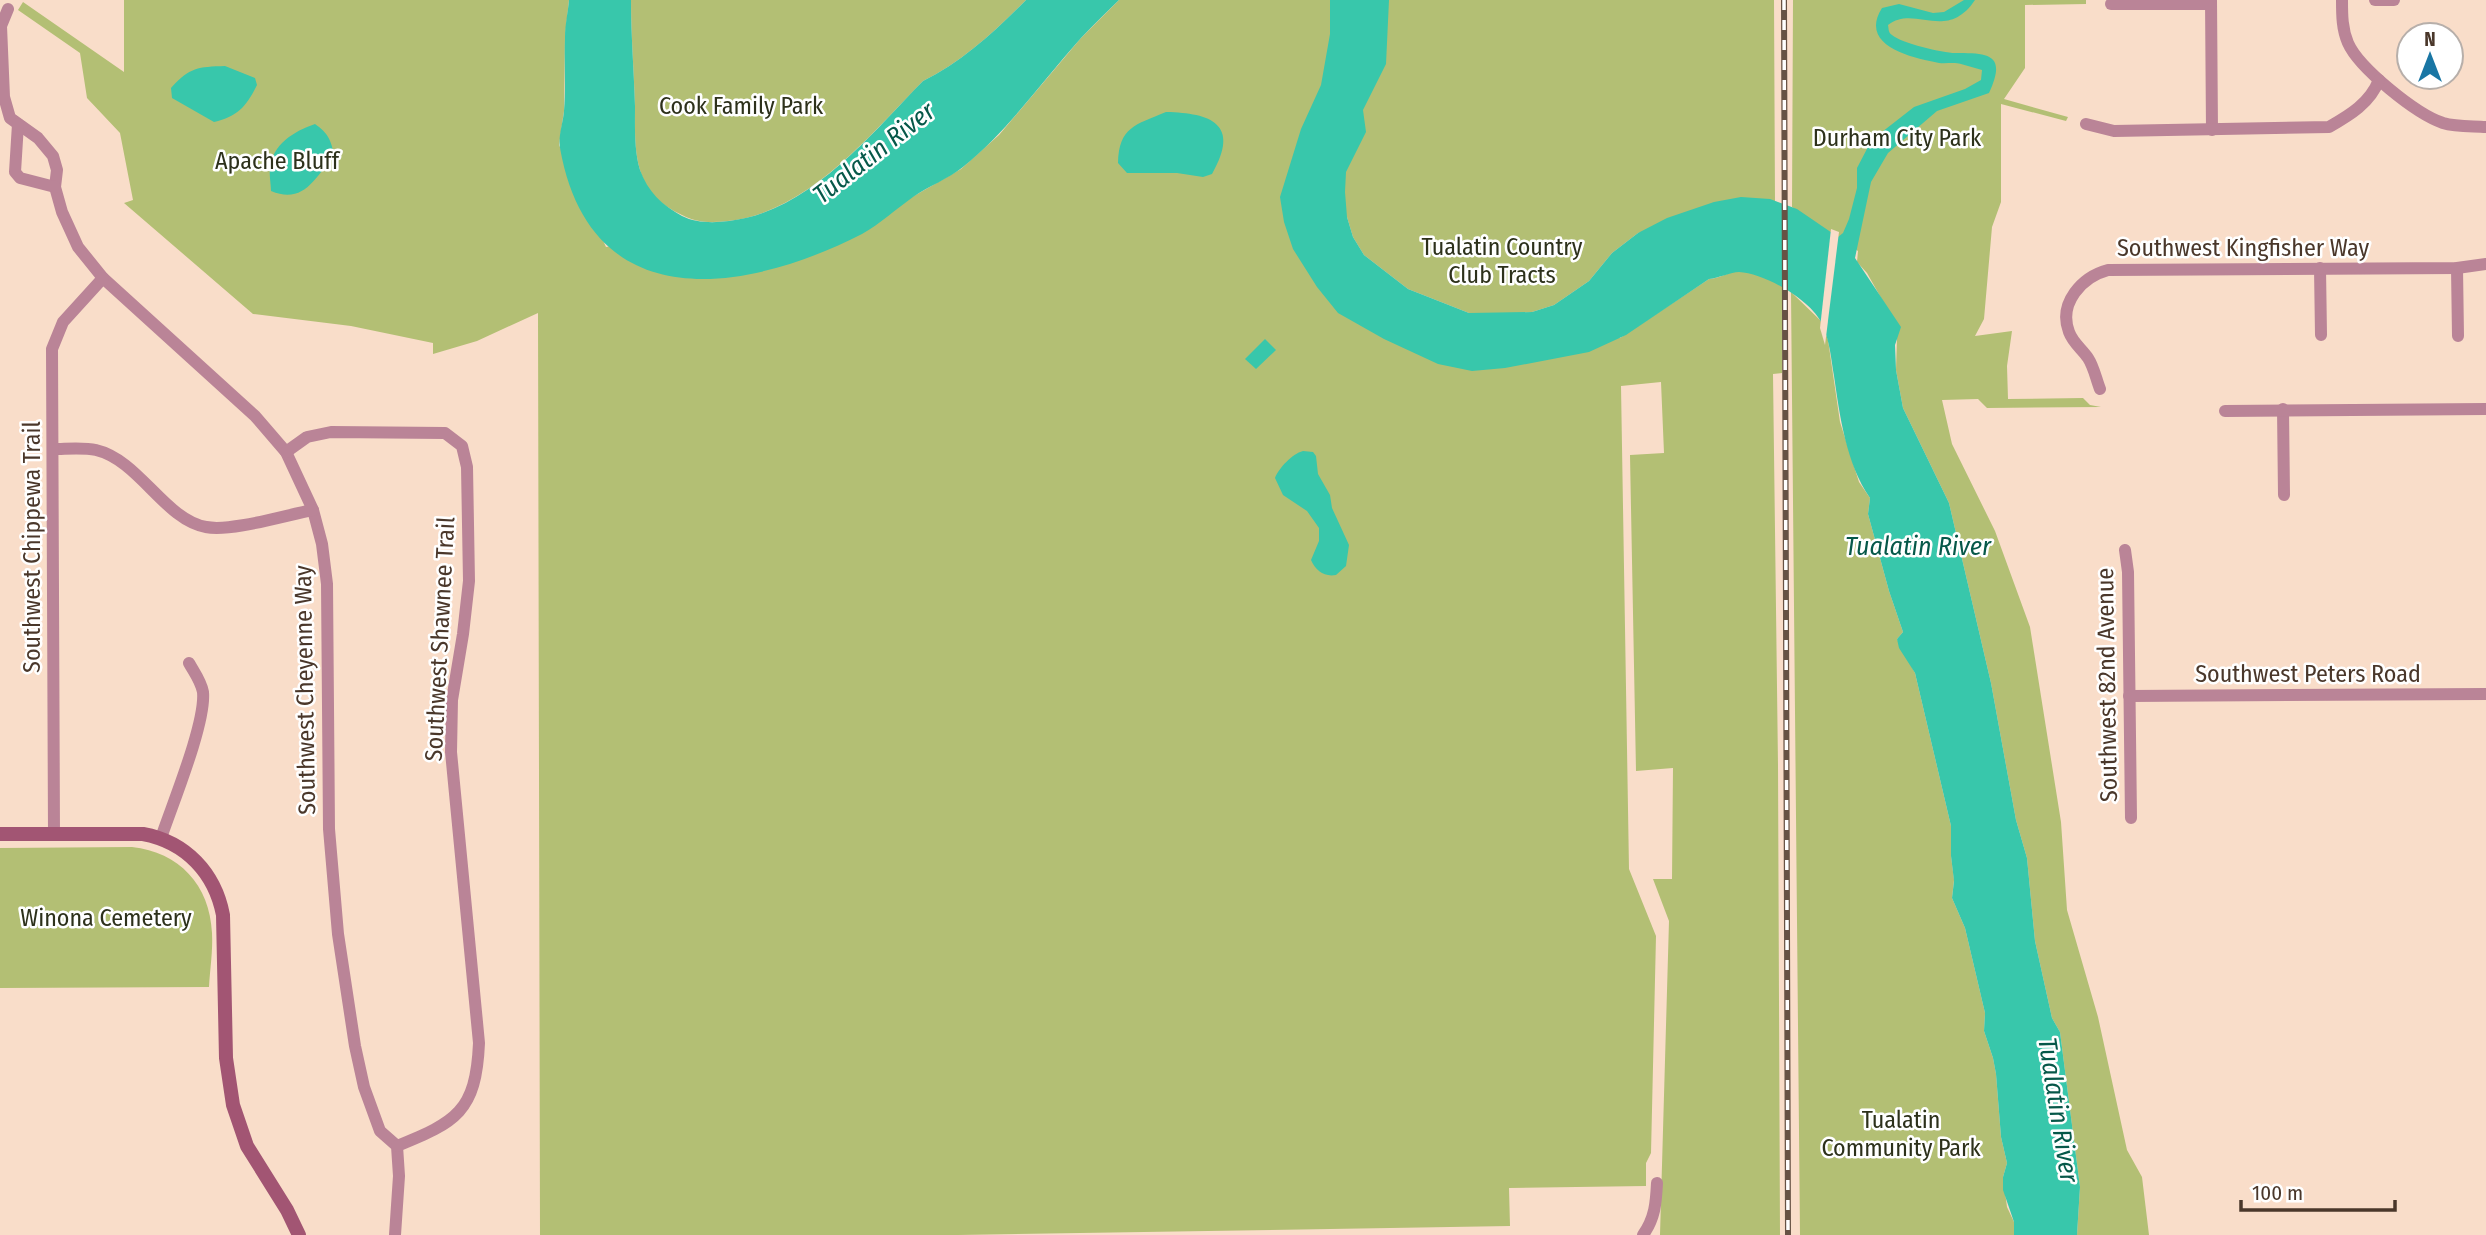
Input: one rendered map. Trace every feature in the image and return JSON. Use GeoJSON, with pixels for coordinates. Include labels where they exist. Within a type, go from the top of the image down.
{"type":"FeatureCollection","features":[{"type":"Feature","properties":{"kind":"main road"},"geometry":{"type":"LineString","coordinates":[[0,834],[134,833],[161,838],[178,846],[200,865],[210,878],[219,897],[225,931],[226,1058],[233,1105],[256,1163],[287,1210],[299,1235]]}},
{"type":"Feature","properties":{"kind":"street"},"geometry":{"type":"LineString","coordinates":[[2342,0],[2342,19],[2347,41],[2359,60],[2379,80],[2424,114],[2443,123],[2486,127]]}},
{"type":"Feature","properties":{"kind":"street"},"geometry":{"type":"LineString","coordinates":[[2375,0],[2394,0]]}},
{"type":"Feature","properties":{"kind":"street"},"geometry":{"type":"LineString","coordinates":[[2110,4],[2211,2],[2212,130]]}},
{"type":"Feature","properties":{"kind":"street","name":"Southwest Cheyenne Way"},"geometry":{"type":"LineString","coordinates":[[8,9],[1,26],[4,97],[10,118],[38,138],[53,156],[57,170],[55,187],[62,212],[78,247],[103,278],[255,416],[286,452],[313,510],[322,544],[327,584],[329,828],[338,934],[364,1087],[380,1131],[397,1146]]}},
{"type":"Feature","properties":{"kind":"street"},"geometry":{"type":"LineString","coordinates":[[2086,124],[2113,131],[2329,127],[2353,113],[2374,93],[2379,80]]}},
{"type":"Feature","properties":{"kind":"street","name":"Southwest Cheyenne Way"},"geometry":{"type":"LineString","coordinates":[[18,124],[15,172],[20,178],[55,187]]}},
{"type":"Feature","properties":{"kind":"street","name":"Southwest Kingfisher Way"},"geometry":{"type":"LineString","coordinates":[[2099,389],[2088,358],[2072,340],[2067,329],[2066,315],[2070,300],[2077,289],[2097,273],[2108,270],[2457,268],[2486,264]]}},
{"type":"Feature","properties":{"kind":"street"},"geometry":{"type":"LineString","coordinates":[[2320,268],[2321,335]]}},
{"type":"Feature","properties":{"kind":"street"},"geometry":{"type":"LineString","coordinates":[[2457,268],[2458,336]]}},
{"type":"Feature","properties":{"kind":"street","name":"Southwest Chippewa Trail"},"geometry":{"type":"LineString","coordinates":[[54,834],[52,349],[63,322],[103,278]]}},
{"type":"Feature","properties":{"kind":"street"},"geometry":{"type":"LineString","coordinates":[[2225,411],[2486,409]]}},
{"type":"Feature","properties":{"kind":"street"},"geometry":{"type":"LineString","coordinates":[[2283,410],[2284,495]]}},
{"type":"Feature","properties":{"kind":"street","name":"Southwest Shawnee Trail"},"geometry":{"type":"LineString","coordinates":[[286,452],[306,437],[331,432],[424,431],[445,433],[462,446],[467,467],[469,581],[452,700],[452,752],[480,1044],[475,1083],[460,1112],[440,1128],[397,1146]]}},
{"type":"Feature","properties":{"kind":"street"},"geometry":{"type":"LineString","coordinates":[[52,449],[97,450],[124,464],[183,517],[205,527],[229,527],[313,510]]}},
{"type":"Feature","properties":{"kind":"street","name":"Southwest 82nd Avenue"},"geometry":{"type":"LineString","coordinates":[[2125,550],[2128,572],[2131,818]]}},
{"type":"Feature","properties":{"kind":"street"},"geometry":{"type":"LineString","coordinates":[[161,838],[200,720],[203,692],[189,663]]}},
{"type":"Feature","properties":{"kind":"street","name":"Southwest Peters Road"},"geometry":{"type":"LineString","coordinates":[[2130,696],[2486,694]]}},
{"type":"Feature","properties":{"kind":"street"},"geometry":{"type":"LineString","coordinates":[[394,1235],[399,1175],[397,1146]]}},
{"type":"Feature","properties":{"kind":"street"},"geometry":{"type":"LineString","coordinates":[[1643,1235],[1656,1210],[1657,1183]]}},
{"type":"Feature","properties":{"kind":"green space"},"geometry":{"type":"Polygon","coordinates":[[[124,0],[569,0],[565,36],[564,111],[559,145],[606,247],[914,196],[961,169],[999,135],[1081,38],[1119,0],[1774,0],[1775,205],[1638,233],[1612,253],[1589,281],[1554,305],[1532,312],[1469,313],[1408,289],[1364,255],[1353,237],[1347,217],[1347,244],[1406,291],[1469,316],[1620,338],[1709,279],[1742,271],[1783,285],[1782,373],[1773,374],[1780,1235],[1660,1235],[1669,921],[1653,879],[1672,879],[1673,768],[1636,771],[1630,455],[1664,453],[1661,382],[1621,386],[1629,869],[1656,936],[1651,1153],[1646,1163],[1646,1186],[1509,1188],[1510,1226],[958,1235],[540,1235],[538,313],[477,341],[433,354],[433,343],[351,326],[253,314],[124,203],[133,200],[120,133],[87,98],[80,53],[18,10],[23,2],[124,72],[124,0]]]}},
{"type":"Feature","properties":{"kind":"green space","name":"Cook Family Park"},"geometry":{"type":"Polygon","coordinates":[[[631,0],[1026,0],[965,55],[923,81],[836,168],[811,187],[757,215],[711,222],[687,218],[661,202],[651,192],[640,170],[635,139],[631,0]]]}},
{"type":"Feature","properties":{"kind":"green space","name":"Durham City Park"},"geometry":{"type":"Polygon","coordinates":[[[1793,0],[2086,0],[2086,4],[2025,5],[2025,68],[2004,99],[2068,117],[2066,121],[2001,104],[2001,202],[1992,227],[1984,319],[1975,336],[2012,331],[2007,366],[2008,399],[2083,398],[2090,405],[2101,407],[1987,408],[1978,399],[1942,400],[1952,444],[1995,531],[2030,627],[2061,822],[2067,910],[2098,1017],[2127,1150],[2142,1177],[2149,1235],[2077,1235],[2080,1187],[2060,1032],[2052,1018],[2035,941],[2027,858],[2016,820],[1991,683],[1949,503],[1903,408],[1896,370],[1897,338],[1885,305],[1867,273],[1857,262],[1858,251],[1792,207],[1793,0]]]}},
{"type":"Feature","properties":{"kind":"green space","name":"Tualatin Community Park"},"geometry":{"type":"Polygon","coordinates":[[[1791,292],[1821,321],[1828,340],[1840,422],[1859,482],[1870,498],[1868,514],[1903,632],[1897,639],[1915,673],[1951,826],[1954,880],[1952,898],[1965,928],[1985,1013],[1984,1031],[1996,1074],[2001,1137],[2007,1163],[2003,1177],[2007,1207],[2014,1222],[2014,1235],[1800,1235],[1791,292]]]}},
{"type":"Feature","properties":{"kind":"green space","name":"Winona Cemetery"},"geometry":{"type":"Polygon","coordinates":[[[132,847],[164,856],[189,874],[198,886],[210,916],[212,933],[209,987],[0,988],[0,848],[132,847]]]}},
{"type":"Feature","properties":{"kind":"water","name":"Tualatin River"},"geometry":{"type":"Polygon","coordinates":[[[569,0],[631,0],[635,138],[640,170],[656,197],[668,207],[687,218],[711,222],[758,215],[786,203],[812,187],[859,147],[923,81],[965,55],[1026,0],[1119,0],[1081,38],[1025,105],[980,153],[957,171],[913,197],[862,234],[816,255],[768,270],[722,278],[677,277],[637,266],[603,241],[577,203],[560,148],[569,0]]]}},
{"type":"Feature","properties":{"kind":"water","name":"Tualatin River"},"geometry":{"type":"Polygon","coordinates":[[[1330,0],[1389,0],[1386,64],[1363,110],[1366,132],[1346,172],[1347,217],[1353,237],[1364,255],[1408,289],[1469,313],[1532,312],[1554,305],[1589,281],[1612,253],[1638,233],[1667,218],[1714,202],[1741,197],[1770,199],[1797,209],[1838,237],[1843,233],[1849,219],[1857,188],[1857,168],[1869,145],[1914,107],[1965,89],[1981,80],[1982,70],[1958,63],[1928,61],[1891,48],[1882,41],[1877,32],[1876,21],[1882,8],[1899,4],[1933,13],[1944,12],[1964,0],[1975,0],[1964,13],[1953,19],[1942,21],[1909,18],[1888,25],[1892,35],[1913,44],[1949,53],[1985,55],[1992,58],[1996,70],[1989,93],[1937,111],[1888,153],[1871,182],[1855,258],[1901,327],[1895,345],[1896,370],[1903,408],[1949,503],[1991,683],[2016,820],[2027,858],[2035,941],[2052,1018],[2060,1032],[2080,1187],[2077,1235],[2014,1235],[2014,1222],[2003,1190],[2007,1163],[2001,1137],[1996,1074],[1984,1031],[1985,1013],[1965,928],[1952,898],[1954,881],[1951,826],[1915,673],[1899,648],[1897,639],[1903,632],[1868,514],[1870,498],[1855,470],[1845,439],[1830,350],[1817,315],[1798,298],[1774,283],[1762,277],[1736,272],[1709,279],[1626,335],[1589,352],[1505,368],[1472,371],[1438,364],[1384,339],[1338,313],[1317,287],[1293,249],[1284,222],[1280,197],[1301,129],[1321,85],[1330,34],[1330,0]]]}},
{"type":"Feature","properties":{"kind":"water"},"geometry":{"type":"Polygon","coordinates":[[[225,66],[255,78],[257,85],[245,105],[229,117],[214,122],[172,98],[171,88],[189,72],[225,66]]]}},
{"type":"Feature","properties":{"kind":"water"},"geometry":{"type":"Polygon","coordinates":[[[1166,112],[1196,115],[1217,125],[1222,133],[1223,143],[1212,174],[1203,177],[1177,173],[1127,173],[1118,163],[1125,134],[1137,124],[1166,112]]]}},
{"type":"Feature","properties":{"kind":"water"},"geometry":{"type":"Polygon","coordinates":[[[315,124],[328,137],[334,155],[315,180],[301,192],[282,194],[271,191],[270,168],[275,152],[292,135],[315,124]]]}},
{"type":"Feature","properties":{"kind":"water"},"geometry":{"type":"Polygon","coordinates":[[[1265,339],[1276,350],[1256,369],[1245,359],[1265,339]]]}},
{"type":"Feature","properties":{"kind":"water"},"geometry":{"type":"Polygon","coordinates":[[[1303,451],[1313,452],[1316,456],[1318,474],[1330,495],[1332,508],[1349,545],[1346,566],[1336,575],[1324,574],[1313,564],[1311,560],[1319,541],[1319,528],[1307,511],[1283,495],[1275,478],[1286,462],[1303,451]]]}},
{"type":"Feature","properties":{"kind":"pier"},"geometry":{"type":"Polygon","coordinates":[[[1831,229],[1839,232],[1825,345],[1820,328],[1831,229]]]}},
{"type":"Feature","properties":{"kind":"railway"},"geometry":{"type":"LineString","coordinates":[[1784,0],[1788,1235]]}},
{"type":"Feature","properties":{"kind":"park label","name":"Apache Bluff"},"geometry":{"type":"Point","coordinates":[277,161]}},
{"type":"Feature","properties":{"kind":"park label","name":"Tualatin Country Club Tracts"},"geometry":{"type":"Point","coordinates":[1502,261]}}]}
